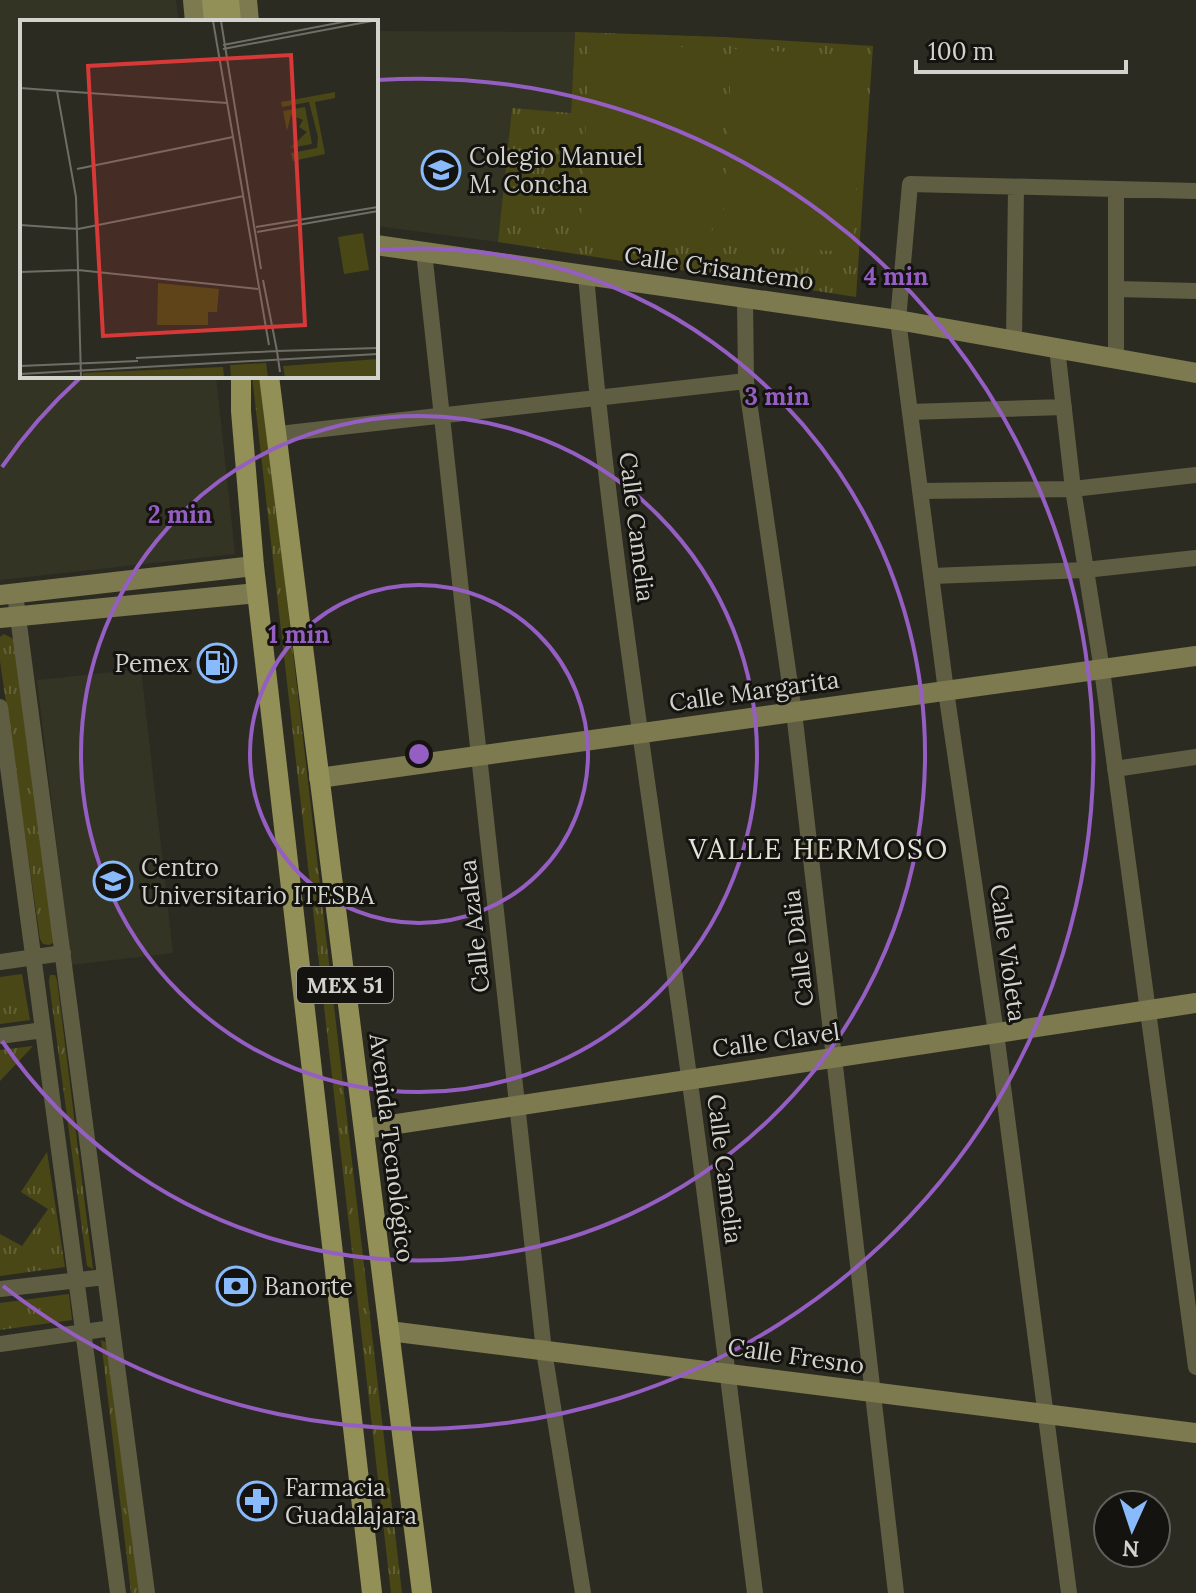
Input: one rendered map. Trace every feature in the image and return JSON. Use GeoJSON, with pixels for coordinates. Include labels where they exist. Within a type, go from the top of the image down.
{"type":"FeatureCollection","features":[{"type":"Feature","properties":{"kind":"main road"},"geometry":{"type":"LineString","coordinates":[[193,0],[195,20]]}},
{"type":"Feature","properties":{"kind":"main road"},"geometry":{"type":"LineString","coordinates":[[212,0],[214,20]]}},
{"type":"Feature","properties":{"kind":"main road"},"geometry":{"type":"LineString","coordinates":[[229,0],[231,20]]}},
{"type":"Feature","properties":{"kind":"main road"},"geometry":{"type":"LineString","coordinates":[[247,0],[249,20]]}},
{"type":"Feature","properties":{"kind":"main road","name":"Calle Crisantemo"},"geometry":{"type":"LineString","coordinates":[[378,245],[898,320],[1196,373]]}},
{"type":"Feature","properties":{"kind":"main road","name":"MEX 51"},"geometry":{"type":"LineString","coordinates":[[241,378],[254,566],[372,1593]]}},
{"type":"Feature","properties":{"kind":"main road","name":"Avenida Tecnológico"},"geometry":{"type":"LineString","coordinates":[[269,378],[279,434],[319,778],[422,1593]]}},
{"type":"Feature","properties":{"kind":"main road"},"geometry":{"type":"LineString","coordinates":[[7,595],[254,566]]}},
{"type":"Feature","properties":{"kind":"main road"},"geometry":{"type":"LineString","coordinates":[[98,584],[100,608]]}},
{"type":"Feature","properties":{"kind":"main road"},"geometry":{"type":"LineString","coordinates":[[10,617],[257,593]]}},
{"type":"Feature","properties":{"kind":"main road","name":"Calle Margarita"},"geometry":{"type":"LineString","coordinates":[[319,778],[1196,656]]}},
{"type":"Feature","properties":{"kind":"main road","name":"Calle Clavel"},"geometry":{"type":"LineString","coordinates":[[364,1129],[1196,1003]]}},
{"type":"Feature","properties":{"kind":"main road","name":"Calle Fresno"},"geometry":{"type":"LineString","coordinates":[[389,1331],[1196,1433]]}},
{"type":"Feature","properties":{"kind":"street","name":"Calle Violeta"},"geometry":{"type":"LineString","coordinates":[[1016,188],[910,184],[898,320],[1069,1593]]}},
{"type":"Feature","properties":{"kind":"street"},"geometry":{"type":"LineString","coordinates":[[1014,340],[1016,188],[1196,191]]}},
{"type":"Feature","properties":{"kind":"street"},"geometry":{"type":"LineString","coordinates":[[1116,190],[1116,359]]}},
{"type":"Feature","properties":{"kind":"street","name":"Calle Azalea"},"geometry":{"type":"LineString","coordinates":[[424,252],[544,1351],[583,1593]]}},
{"type":"Feature","properties":{"kind":"street","name":"Calle Camelia"},"geometry":{"type":"LineString","coordinates":[[586,275],[596,400],[689,1079],[755,1593]]}},
{"type":"Feature","properties":{"kind":"street"},"geometry":{"type":"LineString","coordinates":[[1117,289],[1196,291]]}},
{"type":"Feature","properties":{"kind":"street","name":"Calle Dalia"},"geometry":{"type":"LineString","coordinates":[[745,299],[746,381],[794,712],[896,1593]]}},
{"type":"Feature","properties":{"kind":"street"},"geometry":{"type":"LineString","coordinates":[[1057,348],[1073,489],[1102,670],[1196,1367]]}},
{"type":"Feature","properties":{"kind":"street"},"geometry":{"type":"LineString","coordinates":[[279,434],[746,381]]}},
{"type":"Feature","properties":{"kind":"street"},"geometry":{"type":"LineString","coordinates":[[910,412],[1064,407]]}},
{"type":"Feature","properties":{"kind":"street"},"geometry":{"type":"LineString","coordinates":[[921,491],[1073,489],[1196,475]]}},
{"type":"Feature","properties":{"kind":"street"},"geometry":{"type":"LineString","coordinates":[[932,576],[1085,570],[1196,558]]}},
{"type":"Feature","properties":{"kind":"street"},"geometry":{"type":"LineString","coordinates":[[7,595],[63,953],[147,1593]]}},
{"type":"Feature","properties":{"kind":"street"},"geometry":{"type":"LineString","coordinates":[[0,707],[118,1593]]}},
{"type":"Feature","properties":{"kind":"street"},"geometry":{"type":"LineString","coordinates":[[1115,769],[1196,757]]}},
{"type":"Feature","properties":{"kind":"street"},"geometry":{"type":"LineString","coordinates":[[0,962],[63,953]]}},
{"type":"Feature","properties":{"kind":"street"},"geometry":{"type":"LineString","coordinates":[[0,1036],[43,1030]]}},
{"type":"Feature","properties":{"kind":"street"},"geometry":{"type":"LineString","coordinates":[[0,1289],[105,1277]]}},
{"type":"Feature","properties":{"kind":"street"},"geometry":{"type":"LineString","coordinates":[[0,1344],[112,1328]]}},
{"type":"Feature","properties":{"kind":"shaded area"},"geometry":{"type":"Polygon","coordinates":[[[0,0],[176,0],[179,20],[20,20],[20,378],[216,378],[235,554],[0,580],[0,0]]]}},
{"type":"Feature","properties":{"kind":"shaded area","name":"Colegio Manuel M. Concha"},"geometry":{"type":"Polygon","coordinates":[[[378,31],[575,32],[571,113],[512,109],[498,242],[378,226],[378,31]]]}},
{"type":"Feature","properties":{"kind":"shaded area","name":"Centro Universitario ITESBA"},"geometry":{"type":"Polygon","coordinates":[[[141,669],[173,953],[71,965],[37,680],[141,669]]]}},
{"type":"Feature","properties":{"kind":"green space"},"geometry":{"type":"Polygon","coordinates":[[[575,32],[873,46],[856,297],[498,242],[512,108],[571,113],[575,32]]]}},
{"type":"Feature","properties":{"kind":"green space"},"geometry":{"type":"Polygon","coordinates":[[[590,42],[722,49],[711,245],[580,238],[590,42]]]}},
{"type":"Feature","properties":{"kind":"green space"},"geometry":{"type":"Polygon","coordinates":[[[732,49],[863,56],[853,252],[722,245],[732,49]]]}},
{"type":"Feature","properties":{"kind":"green space"},"geometry":{"type":"Polygon","coordinates":[[[252,378],[261,378],[402,1593],[391,1593],[252,378]]]}},
{"type":"Feature","properties":{"kind":"green space"},"geometry":{"type":"Polygon","coordinates":[[[4,634],[15,640],[53,938],[53,943],[49,945],[43,944],[40,939],[0,661],[0,637],[4,634]]]}},
{"type":"Feature","properties":{"kind":"green space"},"geometry":{"type":"Polygon","coordinates":[[[22,974],[30,1020],[0,1024],[0,977],[22,974]]]}},
{"type":"Feature","properties":{"kind":"green space"},"geometry":{"type":"Polygon","coordinates":[[[50,975],[55,975],[57,980],[93,1269],[87,1266],[50,975]]]}},
{"type":"Feature","properties":{"kind":"green space"},"geometry":{"type":"Polygon","coordinates":[[[33,1046],[0,1081],[0,1050],[33,1046]]]}},
{"type":"Feature","properties":{"kind":"green space"},"geometry":{"type":"Polygon","coordinates":[[[47,1152],[65,1267],[0,1276],[0,1234],[22,1246],[48,1209],[21,1192],[47,1152]]]}},
{"type":"Feature","properties":{"kind":"green space"},"geometry":{"type":"Polygon","coordinates":[[[69,1294],[72,1320],[0,1330],[0,1303],[69,1294]]]}},
{"type":"Feature","properties":{"kind":"green space"},"geometry":{"type":"Polygon","coordinates":[[[101,1340],[107,1343],[140,1593],[131,1593],[101,1340]]]}},
{"type":"Feature","properties":{"kind":"place","name":"Colegio Manuel M. Concha"},"geometry":{"type":"Point","coordinates":[441,170]}},
{"type":"Feature","properties":{"kind":"place","name":"Pemex"},"geometry":{"type":"Point","coordinates":[217,663]}},
{"type":"Feature","properties":{"kind":"place","name":"Centro Universitario ITESBA"},"geometry":{"type":"Point","coordinates":[113,881]}},
{"type":"Feature","properties":{"kind":"place","name":"Banorte"},"geometry":{"type":"Point","coordinates":[236,1286]}},
{"type":"Feature","properties":{"kind":"place","name":"Farmacia Guadalajara"},"geometry":{"type":"Point","coordinates":[257,1501]}},
{"type":"Feature","properties":{"kind":"district","name":"VALLE HERMOSO"},"geometry":{"type":"Point","coordinates":[819,849]}}]}
